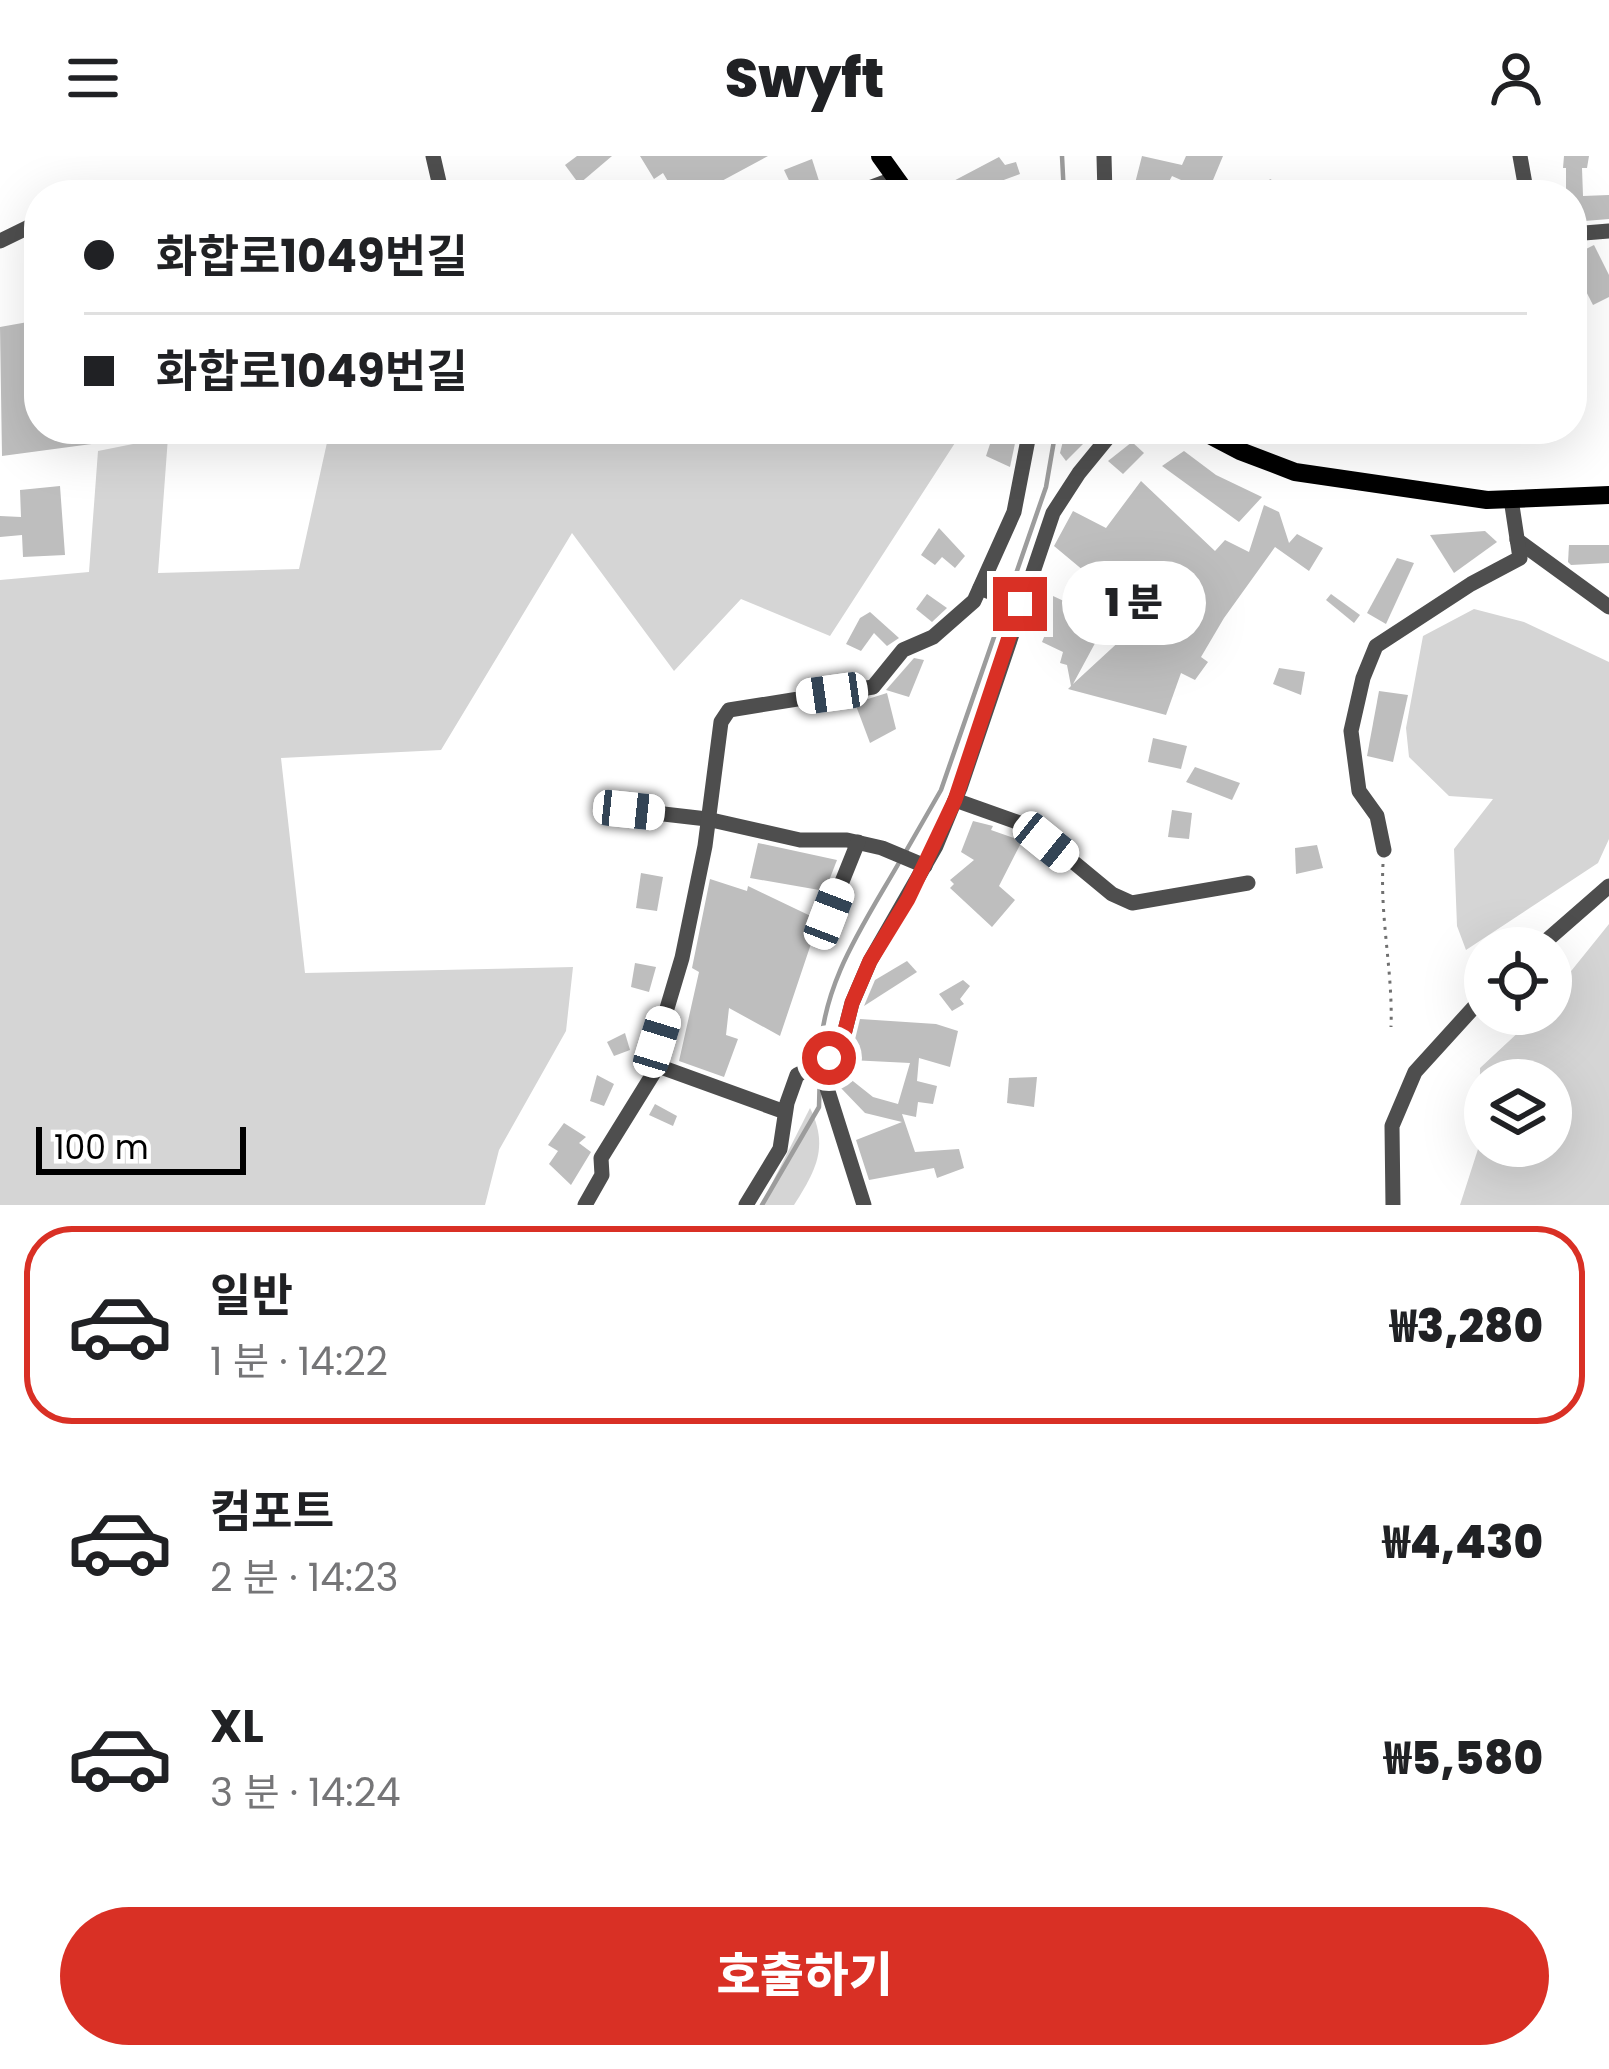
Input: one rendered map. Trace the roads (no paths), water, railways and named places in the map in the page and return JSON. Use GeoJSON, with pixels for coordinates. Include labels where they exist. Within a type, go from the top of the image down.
{"type":"FeatureCollection","features":[{"type":"Feature","properties":{"kind":"main road"},"geometry":{"type":"LineString","coordinates":[[1227,444],[1295,472],[1487,500],[1609,495]]}},
{"type":"Feature","properties":{"kind":"street"},"geometry":{"type":"LineString","coordinates":[[585,1205],[602,1175],[601,1158],[658,1066],[657,1042],[682,958],[721,722],[729,710],[873,687],[902,650],[933,637],[974,601],[985,589],[1014,512],[1027,444]]}},
{"type":"Feature","properties":{"kind":"street"},"geometry":{"type":"LineString","coordinates":[[864,1205],[826,1085],[828,1058],[918,863],[955,800],[1018,603],[1053,513],[1103,444]]}},
{"type":"Feature","properties":{"kind":"street"},"geometry":{"type":"LineString","coordinates":[[1384,850],[1377,816],[1358,791],[1351,731],[1363,678],[1376,646],[1520,558],[1511,499]]}},
{"type":"Feature","properties":{"kind":"street"},"geometry":{"type":"LineString","coordinates":[[1517,540],[1609,607]]}},
{"type":"Feature","properties":{"kind":"street"},"geometry":{"type":"LineString","coordinates":[[985,589],[1018,603]]}},
{"type":"Feature","properties":{"kind":"street"},"geometry":{"type":"LineString","coordinates":[[955,800],[1031,827],[1112,894],[1132,903],[1247,883]]}},
{"type":"Feature","properties":{"kind":"street"},"geometry":{"type":"LineString","coordinates":[[629,810],[707,819],[800,839],[858,842],[918,863]]}},
{"type":"Feature","properties":{"kind":"street"},"geometry":{"type":"LineString","coordinates":[[829,914],[858,842]]}},
{"type":"Feature","properties":{"kind":"street"},"geometry":{"type":"LineString","coordinates":[[1562,927],[1609,886]]}},
{"type":"Feature","properties":{"kind":"street"},"geometry":{"type":"LineString","coordinates":[[1393,1205],[1392,1126],[1415,1072],[1464,1018]]}},
{"type":"Feature","properties":{"kind":"street"},"geometry":{"type":"LineString","coordinates":[[746,1205],[780,1149],[797,1075],[828,1058]]}},
{"type":"Feature","properties":{"kind":"street"},"geometry":{"type":"LineString","coordinates":[[658,1066],[785,1112]]}},
{"type":"Feature","properties":{"kind":"waterway"},"geometry":{"type":"LineString","coordinates":[[1062,156],[1063,180]]}},
{"type":"Feature","properties":{"kind":"waterway"},"geometry":{"type":"LineString","coordinates":[[906,851],[941,790],[1046,487],[1053,444]]}},
{"type":"Feature","properties":{"kind":"waterway"},"geometry":{"type":"LineString","coordinates":[[820,1059],[836,980],[900,861]]}},
{"type":"Feature","properties":{"kind":"waterway"},"geometry":{"type":"LineString","coordinates":[[762,1205],[819,1107],[820,1070]]}}]}
